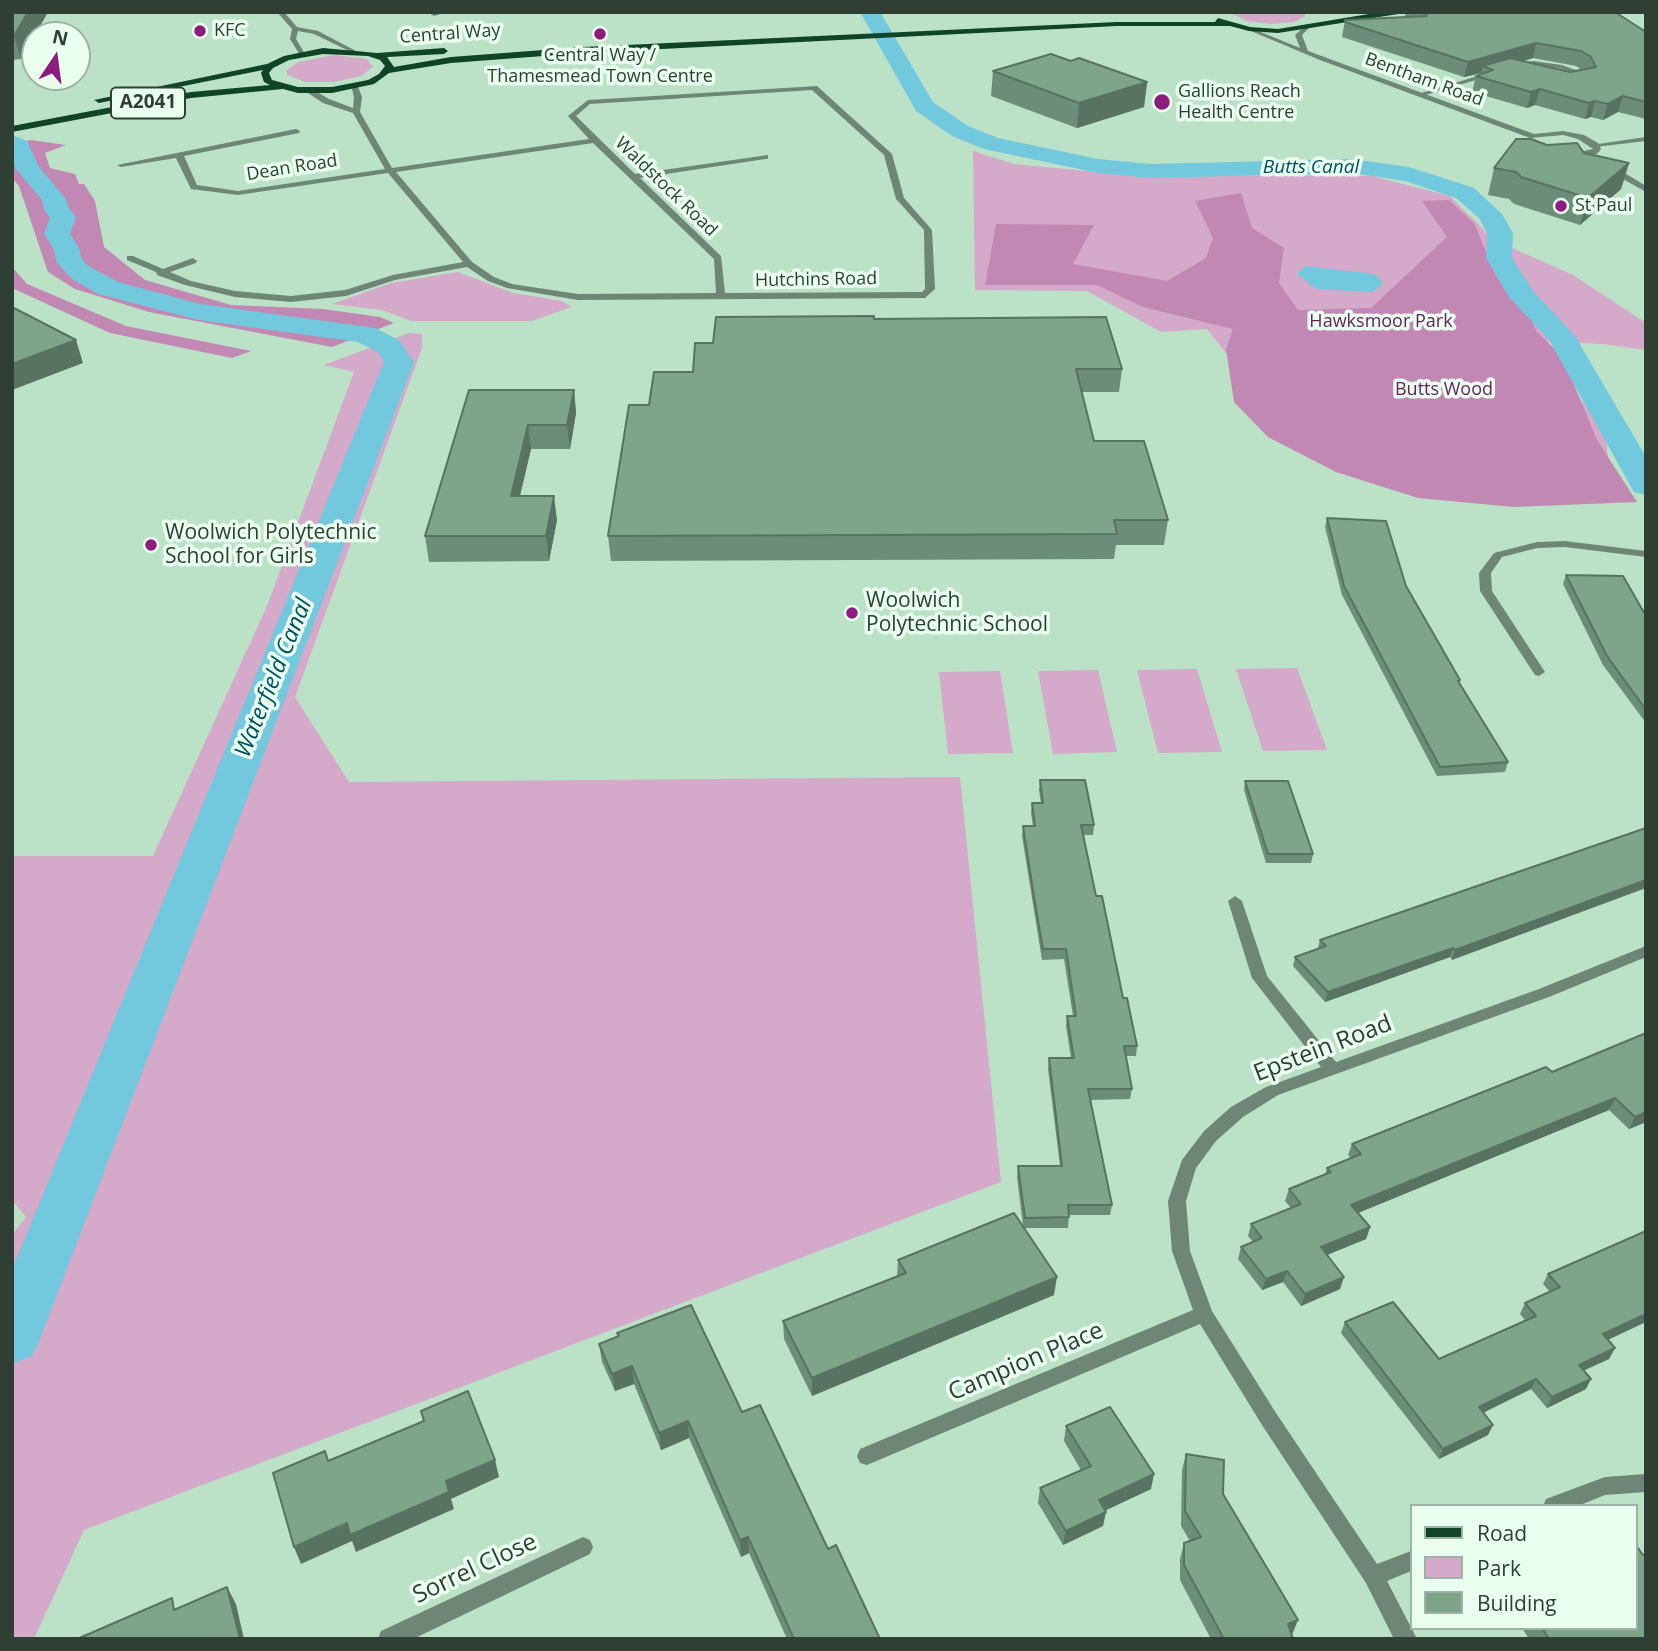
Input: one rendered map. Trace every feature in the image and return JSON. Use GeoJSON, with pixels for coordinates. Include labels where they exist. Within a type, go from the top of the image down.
{"type":"FeatureCollection","features":[{"type":"Feature","properties":{"kind":"main road","name":"Central Way"},"geometry":{"type":"LineString","coordinates":[[1208,12],[1228,24],[1278,31],[1407,12]]}},
{"type":"Feature","properties":{"kind":"main road"},"geometry":{"type":"LineString","coordinates":[[1320,23],[1326,18],[1323,12]]}},
{"type":"Feature","properties":{"kind":"main road","name":"Central Way"},"geometry":{"type":"LineString","coordinates":[[908,31],[1145,13]]}},
{"type":"Feature","properties":{"kind":"main road","name":"Central Way"},"geometry":{"type":"LineString","coordinates":[[270,66],[302,54],[354,51],[378,55],[541,43],[1117,24],[1228,24]]}},
{"type":"Feature","properties":{"kind":"main road","name":"Central Way"},"geometry":{"type":"LineString","coordinates":[[354,87],[371,82],[387,71],[451,60],[850,33]]}},
{"type":"Feature","properties":{"kind":"main road"},"geometry":{"type":"LineString","coordinates":[[378,55],[388,61],[390,66],[387,71]]}},
{"type":"Feature","properties":{"kind":"main road"},"geometry":{"type":"LineString","coordinates":[[270,66],[265,73],[268,82],[280,87],[309,91],[354,87]]}},
{"type":"Feature","properties":{"kind":"main road","name":"A2041"},"geometry":{"type":"LineString","coordinates":[[85,103],[270,66]]}},
{"type":"Feature","properties":{"kind":"main road","name":"A2041"},"geometry":{"type":"LineString","coordinates":[[15,128],[191,95],[280,87]]}},
{"type":"Feature","properties":{"kind":"street"},"geometry":{"type":"LineString","coordinates":[[280,12],[295,29],[316,32],[354,51]]}},
{"type":"Feature","properties":{"kind":"street"},"geometry":{"type":"LineString","coordinates":[[430,12],[444,12]]}},
{"type":"Feature","properties":{"kind":"street"},"geometry":{"type":"LineString","coordinates":[[1306,51],[1298,35],[1307,27]]}},
{"type":"Feature","properties":{"kind":"street"},"geometry":{"type":"LineString","coordinates":[[295,29],[293,39],[302,54]]}},
{"type":"Feature","properties":{"kind":"street","name":"Bentham Road"},"geometry":{"type":"LineString","coordinates":[[1249,29],[1422,94],[1531,140],[1563,133],[1581,137],[1595,145]]}},
{"type":"Feature","properties":{"kind":"street"},"geometry":{"type":"LineString","coordinates":[[1525,74],[1507,69],[1522,64],[1548,64],[1574,70],[1586,78],[1581,83],[1573,83]]}},
{"type":"Feature","properties":{"kind":"street"},"geometry":{"type":"LineString","coordinates":[[1422,94],[1495,72]]}},
{"type":"Feature","properties":{"kind":"street","name":"Hutchins Road"},"geometry":{"type":"LineString","coordinates":[[354,87],[358,97],[356,112],[389,169],[469,264],[491,279],[550,294],[599,298],[925,295],[930,289],[928,230],[900,199],[888,154],[821,92]]}},
{"type":"Feature","properties":{"kind":"street","name":"Waldstock Road"},"geometry":{"type":"LineString","coordinates":[[721,297],[718,258],[572,116],[587,102],[797,88],[814,88],[821,92]]}},
{"type":"Feature","properties":{"kind":"street"},"geometry":{"type":"LineString","coordinates":[[309,91],[326,101],[356,112]]}},
{"type":"Feature","properties":{"kind":"street","name":"Dean Road"},"geometry":{"type":"LineString","coordinates":[[121,165],[296,131]]}},
{"type":"Feature","properties":{"kind":"street"},"geometry":{"type":"LineString","coordinates":[[1583,156],[1594,152],[1595,145],[1646,139]]}},
{"type":"Feature","properties":{"kind":"street","name":"Waldstock Road"},"geometry":{"type":"LineString","coordinates":[[389,169],[595,140]]}},
{"type":"Feature","properties":{"kind":"street","name":"Dean Road"},"geometry":{"type":"LineString","coordinates":[[179,155],[194,187],[238,193],[389,169]]}},
{"type":"Feature","properties":{"kind":"street"},"geometry":{"type":"LineString","coordinates":[[1558,155],[1583,156],[1597,161],[1646,190]]}},
{"type":"Feature","properties":{"kind":"street"},"geometry":{"type":"LineString","coordinates":[[633,177],[765,157]]}},
{"type":"Feature","properties":{"kind":"street"},"geometry":{"type":"LineString","coordinates":[[130,258],[160,273],[235,294],[292,299],[346,293],[393,278],[469,264]]}},
{"type":"Feature","properties":{"kind":"street"},"geometry":{"type":"LineString","coordinates":[[160,273],[193,261]]}},
{"type":"Feature","properties":{"kind":"street"},"geometry":{"type":"LineString","coordinates":[[1539,672],[1486,591],[1485,573],[1498,555],[1537,545],[1565,544],[1646,554]]}},
{"type":"Feature","properties":{"kind":"street"},"geometry":{"type":"LineString","coordinates":[[1235,901],[1260,978],[1333,1070]]}},
{"type":"Feature","properties":{"kind":"street","name":"Epstein Road"},"geometry":{"type":"LineString","coordinates":[[1406,1639],[1373,1576],[1269,1419],[1205,1314],[1181,1251],[1177,1201],[1188,1166],[1210,1136],[1237,1112],[1272,1091],[1544,993],[1646,951]]}},
{"type":"Feature","properties":{"kind":"street","name":"Campion Place"},"geometry":{"type":"LineString","coordinates":[[867,1456],[1205,1314]]}},
{"type":"Feature","properties":{"kind":"street"},"geometry":{"type":"LineString","coordinates":[[1558,1504],[1605,1486],[1646,1483]]}},
{"type":"Feature","properties":{"kind":"street","name":"Sorrel Close"},"geometry":{"type":"LineString","coordinates":[[389,1639],[583,1547]]}},
{"type":"Feature","properties":{"kind":"street"},"geometry":{"type":"LineString","coordinates":[[1373,1576],[1410,1561]]}},
{"type":"Feature","properties":{"kind":"green space"},"geometry":{"type":"Polygon","coordinates":[[[1228,12],[1305,12],[1305,16],[1294,22],[1271,24],[1247,21],[1228,12]]]}},
{"type":"Feature","properties":{"kind":"green space"},"geometry":{"type":"Polygon","coordinates":[[[334,55],[367,59],[373,67],[361,76],[334,82],[305,82],[288,75],[286,71],[298,62],[334,55]]]}},
{"type":"Feature","properties":{"kind":"green space"},"geometry":{"type":"Polygon","coordinates":[[[30,140],[66,145],[45,153],[50,168],[75,174],[79,184],[84,184],[95,201],[104,247],[145,280],[231,305],[323,309],[380,317],[394,323],[332,347],[149,312],[75,289],[48,272],[19,186],[12,178],[12,145],[30,140]]]}},
{"type":"Feature","properties":{"kind":"green space","name":"Hawksmoor Park"},"geometry":{"type":"Polygon","coordinates":[[[973,151],[1014,164],[1128,175],[1372,176],[1450,196],[1494,240],[1573,275],[1646,323],[1646,350],[1602,344],[1533,341],[1604,428],[1612,485],[1267,405],[1207,329],[1161,332],[1087,291],[975,290],[973,151]]]}},
{"type":"Feature","properties":{"kind":"green space","name":"Butts Wood"},"geometry":{"type":"Polygon","coordinates":[[[1241,193],[1252,228],[1284,248],[1279,283],[1298,310],[1371,308],[1447,237],[1422,201],[1449,200],[1474,223],[1496,276],[1528,312],[1537,332],[1562,356],[1597,440],[1637,502],[1514,507],[1418,498],[1336,472],[1268,437],[1234,402],[1226,349],[1233,329],[1143,307],[1097,285],[985,285],[996,224],[1094,225],[1073,264],[1167,281],[1206,258],[1213,238],[1195,201],[1241,193]]]}},
{"type":"Feature","properties":{"kind":"green space"},"geometry":{"type":"Polygon","coordinates":[[[12,267],[27,284],[126,326],[251,351],[232,358],[110,333],[12,288],[12,267]]]}},
{"type":"Feature","properties":{"kind":"green space"},"geometry":{"type":"Polygon","coordinates":[[[458,272],[513,293],[562,301],[571,307],[532,321],[411,321],[382,310],[332,304],[391,283],[458,272]]]}},
{"type":"Feature","properties":{"kind":"green space"},"geometry":{"type":"Polygon","coordinates":[[[409,333],[422,334],[422,348],[295,697],[349,782],[960,777],[1001,1182],[84,1530],[34,1639],[12,1639],[12,1235],[26,1217],[12,1200],[12,856],[153,856],[267,606],[354,372],[324,365],[409,333]]]}},
{"type":"Feature","properties":{"kind":"green space"},"geometry":{"type":"Polygon","coordinates":[[[1297,668],[1327,750],[1263,751],[1236,669],[1297,668]]]}},
{"type":"Feature","properties":{"kind":"green space"},"geometry":{"type":"Polygon","coordinates":[[[1197,669],[1222,752],[1158,753],[1137,670],[1197,669]]]}},
{"type":"Feature","properties":{"kind":"green space"},"geometry":{"type":"Polygon","coordinates":[[[1098,670],[1117,752],[1053,754],[1038,671],[1098,670]]]}},
{"type":"Feature","properties":{"kind":"green space"},"geometry":{"type":"Polygon","coordinates":[[[1000,671],[1013,753],[948,754],[939,672],[1000,671]]]}},
{"type":"Feature","properties":{"kind":"water"},"geometry":{"type":"Polygon","coordinates":[[[1305,266],[1374,274],[1382,281],[1380,287],[1372,292],[1316,289],[1297,274],[1305,266]]]}},
{"type":"Feature","properties":{"kind":"building"},"geometry":{"type":"Polygon","coordinates":[[[12,12],[28,12],[14,36],[12,12]]]}},
{"type":"Feature","properties":{"kind":"building"},"geometry":{"type":"Polygon","coordinates":[[[1423,12],[1615,12],[1646,32],[1646,102],[1623,96],[1608,104],[1595,101],[1589,103],[1540,89],[1531,92],[1476,76],[1493,70],[1483,66],[1510,58],[1570,72],[1596,67],[1590,56],[1581,51],[1536,43],[1468,62],[1345,22],[1427,16],[1423,12]]]}},
{"type":"Feature","properties":{"kind":"building"},"geometry":{"type":"Polygon","coordinates":[[[1051,54],[1071,61],[1079,58],[1147,82],[1079,103],[993,71],[1051,54]]]}},
{"type":"Feature","properties":{"kind":"building"},"geometry":{"type":"Polygon","coordinates":[[[1516,139],[1531,139],[1547,145],[1577,143],[1584,153],[1629,163],[1588,198],[1521,177],[1516,172],[1494,168],[1516,139]]]}},
{"type":"Feature","properties":{"kind":"building"},"geometry":{"type":"Polygon","coordinates":[[[12,307],[76,340],[12,364],[12,307]]]}},
{"type":"Feature","properties":{"kind":"building"},"geometry":{"type":"Polygon","coordinates":[[[874,316],[874,319],[1106,317],[1122,369],[1076,369],[1094,441],[1144,441],[1168,520],[1114,520],[1117,534],[608,536],[629,405],[649,405],[654,372],[693,372],[695,343],[713,343],[716,317],[874,316]]]}},
{"type":"Feature","properties":{"kind":"building"},"geometry":{"type":"Polygon","coordinates":[[[469,390],[574,390],[567,425],[528,425],[511,496],[554,496],[546,536],[425,536],[469,390]]]}},
{"type":"Feature","properties":{"kind":"building"},"geometry":{"type":"Polygon","coordinates":[[[1327,518],[1386,521],[1406,586],[1460,680],[1458,681],[1508,762],[1440,767],[1344,586],[1327,518]]]}},
{"type":"Feature","properties":{"kind":"building"},"geometry":{"type":"Polygon","coordinates":[[[1566,575],[1623,576],[1646,616],[1646,710],[1607,656],[1566,575]]]}},
{"type":"Feature","properties":{"kind":"building"},"geometry":{"type":"Polygon","coordinates":[[[1040,780],[1085,780],[1094,825],[1081,825],[1096,896],[1102,896],[1123,998],[1127,998],[1137,1046],[1124,1046],[1132,1089],[1088,1089],[1112,1205],[1068,1205],[1069,1217],[1025,1218],[1018,1166],[1062,1166],[1049,1058],[1074,1058],[1067,1016],[1076,1016],[1066,949],[1043,949],[1023,826],[1035,826],[1032,803],[1043,803],[1040,780]]]}},
{"type":"Feature","properties":{"kind":"building"},"geometry":{"type":"Polygon","coordinates":[[[1245,781],[1288,781],[1313,854],[1268,854],[1245,781]]]}},
{"type":"Feature","properties":{"kind":"building"},"geometry":{"type":"Polygon","coordinates":[[[1646,828],[1646,880],[1455,950],[1453,948],[1328,992],[1295,957],[1326,946],[1320,940],[1646,828]]]}},
{"type":"Feature","properties":{"kind":"building"},"geometry":{"type":"Polygon","coordinates":[[[1646,1033],[1646,1112],[1635,1117],[1615,1098],[1351,1205],[1370,1227],[1321,1247],[1344,1277],[1305,1294],[1287,1271],[1266,1279],[1241,1247],[1262,1238],[1251,1224],[1301,1204],[1289,1189],[1331,1172],[1327,1168],[1361,1154],[1352,1144],[1546,1067],[1552,1072],[1646,1033]]]}},
{"type":"Feature","properties":{"kind":"building"},"geometry":{"type":"Polygon","coordinates":[[[1014,1213],[1057,1277],[812,1378],[783,1321],[906,1273],[898,1260],[1014,1213]]]}},
{"type":"Feature","properties":{"kind":"building"},"geometry":{"type":"Polygon","coordinates":[[[1646,1231],[1646,1314],[1603,1334],[1615,1348],[1579,1365],[1591,1379],[1552,1397],[1536,1379],[1479,1407],[1493,1425],[1443,1449],[1345,1322],[1393,1302],[1439,1359],[1536,1316],[1525,1303],[1560,1287],[1548,1274],[1646,1231]]]}},
{"type":"Feature","properties":{"kind":"building"},"geometry":{"type":"Polygon","coordinates":[[[691,1305],[742,1412],[760,1405],[828,1549],[836,1545],[880,1639],[794,1639],[748,1537],[740,1540],[688,1421],[659,1433],[632,1366],[612,1374],[599,1344],[619,1336],[617,1333],[691,1305]]]}},
{"type":"Feature","properties":{"kind":"building"},"geometry":{"type":"Polygon","coordinates":[[[468,1391],[495,1460],[446,1481],[449,1492],[350,1535],[347,1523],[294,1547],[273,1473],[325,1451],[328,1461],[424,1421],[421,1411],[468,1391]]]}},
{"type":"Feature","properties":{"kind":"building"},"geometry":{"type":"Polygon","coordinates":[[[1110,1407],[1154,1474],[1099,1500],[1106,1512],[1066,1531],[1040,1488],[1091,1466],[1066,1426],[1110,1407]]]}},
{"type":"Feature","properties":{"kind":"building"},"geometry":{"type":"Polygon","coordinates":[[[1186,1454],[1224,1460],[1223,1494],[1298,1620],[1288,1624],[1293,1639],[1224,1639],[1184,1565],[1184,1543],[1201,1537],[1185,1511],[1186,1454]]]}},
{"type":"Feature","properties":{"kind":"building"},"geometry":{"type":"Polygon","coordinates":[[[1637,1547],[1643,1555],[1646,1553],[1646,1639],[1549,1639],[1543,1630],[1637,1630],[1637,1547]]]}},
{"type":"Feature","properties":{"kind":"building"},"geometry":{"type":"Polygon","coordinates":[[[227,1587],[240,1639],[77,1639],[172,1598],[174,1610],[227,1587]]]}},
{"type":"Feature","properties":{"kind":"waterway","name":"Butts Canal"},"geometry":{"type":"LineString","coordinates":[[870,12],[924,106],[960,131],[992,144],[1098,166],[1151,171],[1351,166],[1409,174],[1465,193],[1489,214],[1500,233],[1499,258],[1523,297],[1561,336],[1646,485]]}},
{"type":"Feature","properties":{"kind":"waterway","name":"Waterfield Canal"},"geometry":{"type":"LineString","coordinates":[[12,142],[19,146],[28,169],[54,199],[56,209],[63,217],[57,234],[66,248],[70,263],[81,273],[108,288],[199,312],[365,334],[389,346],[399,362],[12,1339]]}},
{"type":"Feature","properties":{"kind":"place","name":"KFC"},"geometry":{"type":"Point","coordinates":[200,31]}},
{"type":"Feature","properties":{"kind":"place","name":"Central Way / Thamesmead Town Centre"},"geometry":{"type":"Point","coordinates":[600,34]}},
{"type":"Feature","properties":{"kind":"place","name":"Gallions Reach Health Centre"},"geometry":{"type":"Point","coordinates":[1162,102]}},
{"type":"Feature","properties":{"kind":"place","name":"St Paul"},"geometry":{"type":"Point","coordinates":[1561,206]}},
{"type":"Feature","properties":{"kind":"place","name":"Woolwich Polytechnic School for Girls"},"geometry":{"type":"Point","coordinates":[151,545]}},
{"type":"Feature","properties":{"kind":"place","name":"Woolwich Polytechnic School"},"geometry":{"type":"Point","coordinates":[852,613]}}]}
